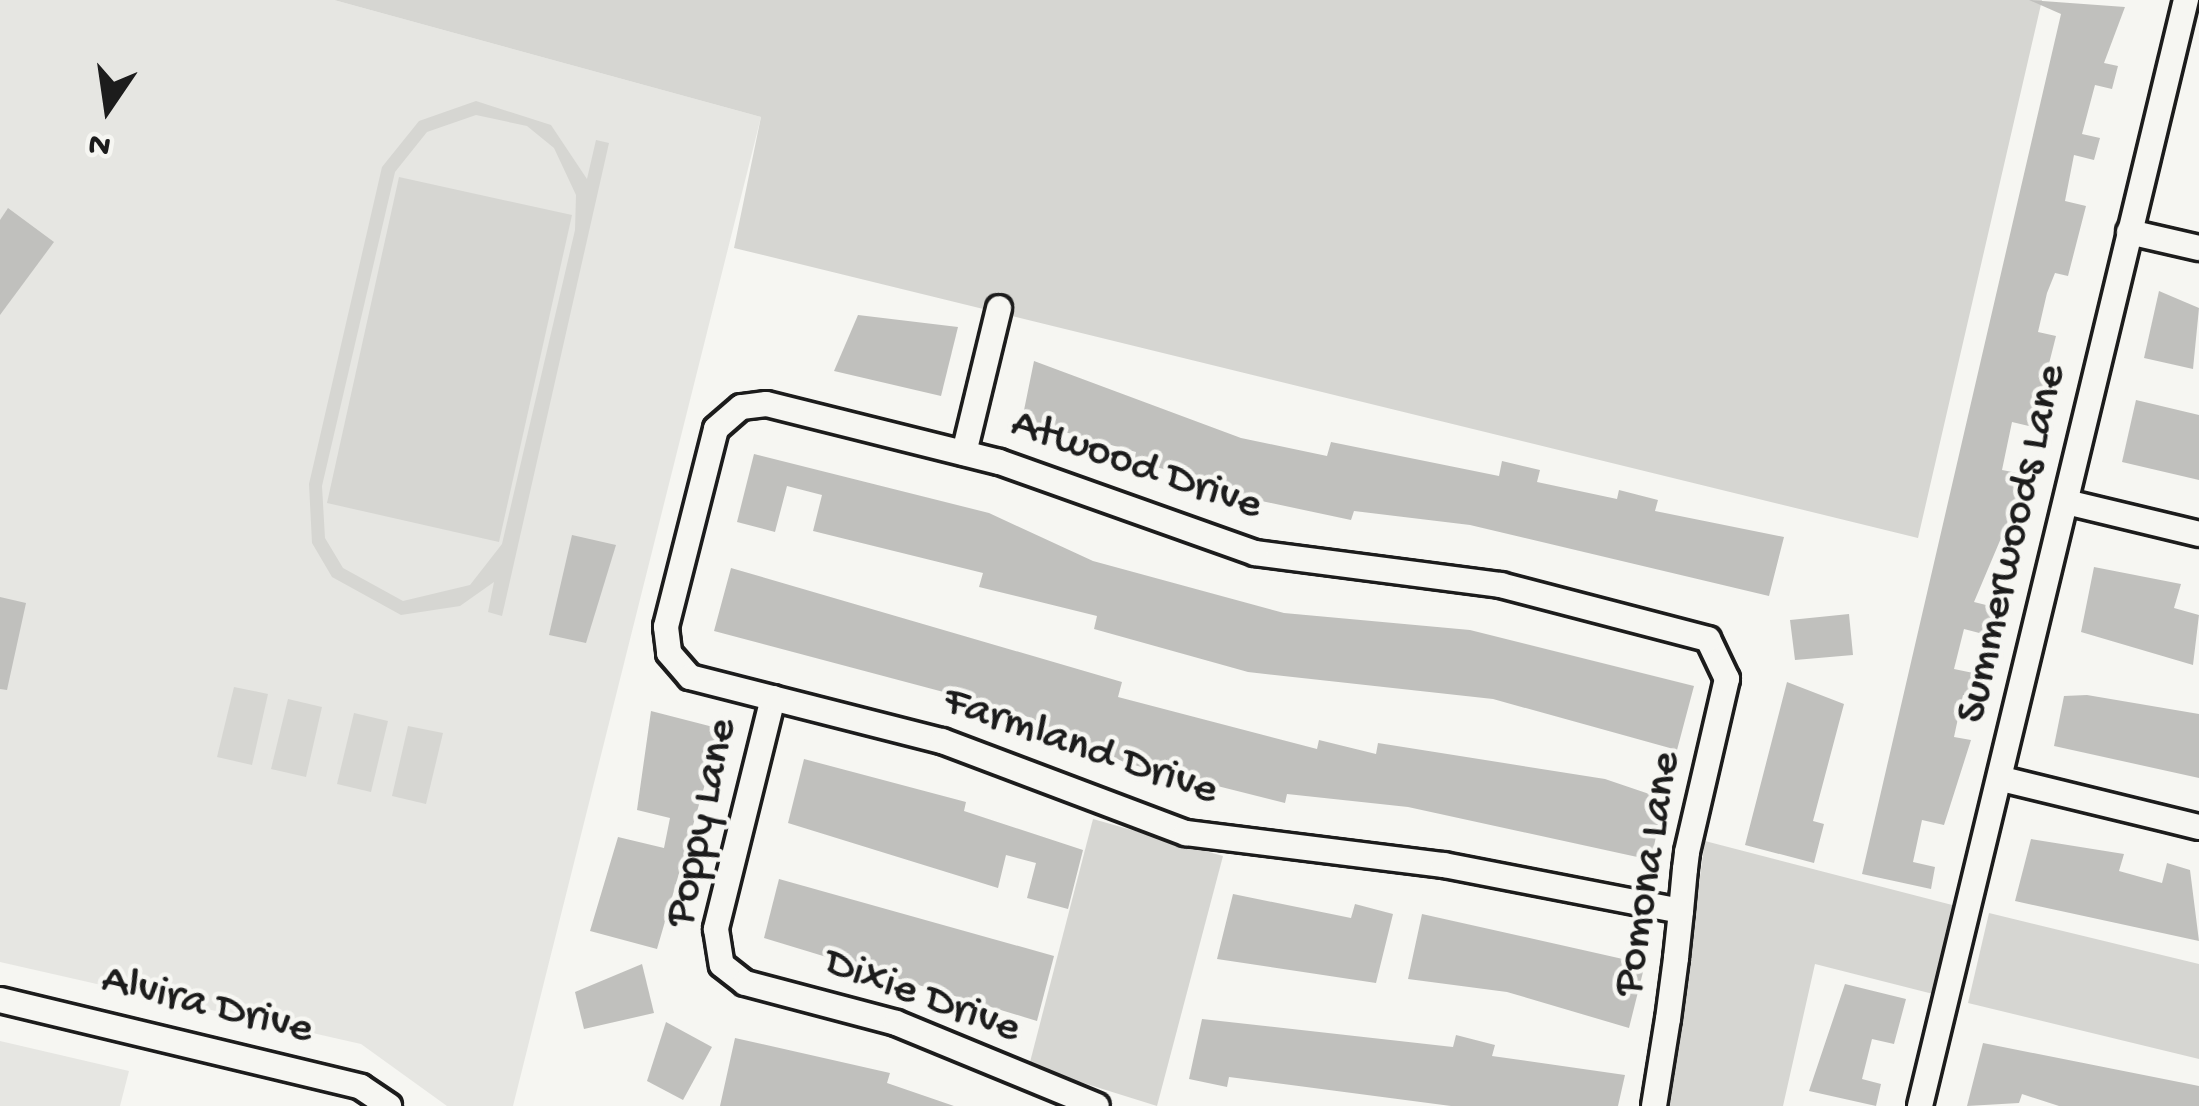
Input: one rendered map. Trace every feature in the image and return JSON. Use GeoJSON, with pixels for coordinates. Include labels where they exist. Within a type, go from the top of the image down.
{"type":"FeatureCollection","features":[{"type":"Feature","properties":{"kind":"street","name":"Summerwoods Lane"},"geometry":{"type":"LineString","coordinates":[[1920,1106],[2186,0]]}},
{"type":"Feature","properties":{"kind":"street"},"geometry":{"type":"LineString","coordinates":[[2129,232],[2199,248]]}},
{"type":"Feature","properties":{"kind":"street"},"geometry":{"type":"LineString","coordinates":[[964,453],[999,308]]}},
{"type":"Feature","properties":{"kind":"street","name":"Atwood Drive"},"geometry":{"type":"LineString","coordinates":[[673,661],[666,627],[713,436],[729,413],[766,404],[964,453],[1210,542],[1501,585],[1694,632],[1722,656]]}},
{"type":"Feature","properties":{"kind":"street"},"geometry":{"type":"LineString","coordinates":[[2066,502],[2199,534]]}},
{"type":"Feature","properties":{"kind":"street","name":"Pomona Lane"},"geometry":{"type":"LineString","coordinates":[[1654,1106],[1722,656]]}},
{"type":"Feature","properties":{"kind":"street","name":"Farmland Drive"},"geometry":{"type":"LineString","coordinates":[[673,661],[695,679],[942,741],[1186,833],[1444,865],[1681,911]]}},
{"type":"Feature","properties":{"kind":"street","name":"Poppy Lane"},"geometry":{"type":"LineString","coordinates":[[722,964],[716,928],[772,698]]}},
{"type":"Feature","properties":{"kind":"street"},"geometry":{"type":"LineString","coordinates":[[2002,779],[2199,827]]}},
{"type":"Feature","properties":{"kind":"street","name":"Dixie Drive"},"geometry":{"type":"LineString","coordinates":[[722,964],[745,983],[896,1023],[1097,1106]]}},
{"type":"Feature","properties":{"kind":"street","name":"Alvira Drive"},"geometry":{"type":"LineString","coordinates":[[0,1000],[361,1087],[389,1106]]}},
{"type":"Feature","properties":{"kind":"shaded area"},"geometry":{"type":"Polygon","coordinates":[[[0,0],[334,0],[761,117],[513,1106],[447,1106],[361,1044],[0,962],[0,0]]]}},
{"type":"Feature","properties":{"kind":"shaded area"},"geometry":{"type":"Polygon","coordinates":[[[334,0],[2042,0],[1918,538],[734,248],[761,117],[334,0]]]}},
{"type":"Feature","properties":{"kind":"shaded area"},"geometry":{"type":"Polygon","coordinates":[[[476,101],[551,125],[587,179],[596,140],[609,143],[502,616],[488,612],[494,582],[460,606],[401,615],[332,577],[312,543],[309,484],[382,167],[419,121],[476,101]],[[476,115],[427,132],[395,172],[322,486],[325,538],[343,568],[403,601],[470,585],[502,544],[575,230],[576,195],[554,148],[527,126],[476,115]]]}},
{"type":"Feature","properties":{"kind":"shaded area"},"geometry":{"type":"Polygon","coordinates":[[[399,177],[572,215],[499,542],[327,503],[399,177]]]}},
{"type":"Feature","properties":{"kind":"shaded area"},"geometry":{"type":"Polygon","coordinates":[[[234,687],[268,694],[252,765],[217,757],[234,687]]]}},
{"type":"Feature","properties":{"kind":"shaded area"},"geometry":{"type":"Polygon","coordinates":[[[288,699],[322,707],[306,777],[271,769],[288,699]]]}},
{"type":"Feature","properties":{"kind":"shaded area"},"geometry":{"type":"Polygon","coordinates":[[[354,713],[388,721],[371,792],[337,784],[354,713]]]}},
{"type":"Feature","properties":{"kind":"shaded area"},"geometry":{"type":"Polygon","coordinates":[[[408,726],[443,733],[426,804],[392,796],[408,726]]]}},
{"type":"Feature","properties":{"kind":"shaded area"},"geometry":{"type":"Polygon","coordinates":[[[1093,819],[1223,856],[1157,1106],[1029,1066],[1093,819]]]}},
{"type":"Feature","properties":{"kind":"shaded area"},"geometry":{"type":"Polygon","coordinates":[[[1705,841],[1960,907],[1941,996],[1815,964],[1783,1106],[1668,1106],[1705,841]]]}},
{"type":"Feature","properties":{"kind":"shaded area"},"geometry":{"type":"Polygon","coordinates":[[[1989,913],[2199,964],[2199,1059],[1968,1003],[1989,913]]]}},
{"type":"Feature","properties":{"kind":"shaded area"},"geometry":{"type":"Polygon","coordinates":[[[0,1041],[129,1071],[120,1106],[0,1106],[0,1041]]]}},
{"type":"Feature","properties":{"kind":"building"},"geometry":{"type":"Polygon","coordinates":[[[2029,0],[2125,7],[2104,63],[2118,66],[2112,89],[2095,85],[2082,134],[2100,138],[2094,160],[2074,155],[2065,201],[2086,206],[2068,276],[2055,273],[2047,293],[2038,332],[2056,336],[2033,427],[2012,422],[2002,470],[2023,474],[2018,498],[1974,602],[1994,607],[1987,635],[1964,629],[1954,669],[1983,675],[1977,698],[1963,695],[1954,737],[1971,740],[1944,825],[1922,820],[1913,862],[1935,867],[1931,889],[1862,874],[2061,14],[2029,0]]]}},
{"type":"Feature","properties":{"kind":"building"},"geometry":{"type":"Polygon","coordinates":[[[8,208],[54,242],[0,315],[0,220],[8,208]]]}},
{"type":"Feature","properties":{"kind":"building"},"geometry":{"type":"Polygon","coordinates":[[[2159,291],[2199,308],[2193,369],[2144,358],[2159,291]]]}},
{"type":"Feature","properties":{"kind":"building"},"geometry":{"type":"Polygon","coordinates":[[[858,315],[958,327],[941,396],[834,371],[858,315]]]}},
{"type":"Feature","properties":{"kind":"building"},"geometry":{"type":"Polygon","coordinates":[[[1034,361],[1241,438],[1327,456],[1331,442],[1499,476],[1502,461],[1540,470],[1537,482],[1617,499],[1619,490],[1658,500],[1655,511],[1784,537],[1769,596],[1470,525],[1354,511],[1351,520],[1191,486],[1193,477],[1134,461],[1136,452],[1022,420],[1034,361]]]}},
{"type":"Feature","properties":{"kind":"building"},"geometry":{"type":"Polygon","coordinates":[[[2136,400],[2199,415],[2199,480],[2122,462],[2136,400]]]}},
{"type":"Feature","properties":{"kind":"building"},"geometry":{"type":"Polygon","coordinates":[[[754,454],[989,513],[1093,561],[1284,613],[1470,630],[1694,686],[1677,750],[1493,699],[1248,672],[1094,629],[1097,616],[979,587],[983,573],[813,531],[822,495],[787,486],[775,532],[737,522],[754,454]]]}},
{"type":"Feature","properties":{"kind":"building"},"geometry":{"type":"Polygon","coordinates":[[[572,535],[616,545],[586,643],[549,635],[572,535]]]}},
{"type":"Feature","properties":{"kind":"building"},"geometry":{"type":"Polygon","coordinates":[[[2094,567],[2181,584],[2174,608],[2199,615],[2193,665],[2081,632],[2094,567]]]}},
{"type":"Feature","properties":{"kind":"building"},"geometry":{"type":"Polygon","coordinates":[[[731,568],[1122,682],[1118,697],[1317,749],[1319,740],[1376,754],[1378,743],[1605,779],[1664,799],[1651,860],[1408,807],[1287,794],[1285,803],[1126,763],[1015,711],[714,631],[731,568]]]}},
{"type":"Feature","properties":{"kind":"building"},"geometry":{"type":"Polygon","coordinates":[[[0,597],[26,603],[7,690],[0,689],[0,597]]]}},
{"type":"Feature","properties":{"kind":"building"},"geometry":{"type":"Polygon","coordinates":[[[1849,614],[1853,655],[1795,660],[1790,620],[1849,614]]]}},
{"type":"Feature","properties":{"kind":"building"},"geometry":{"type":"Polygon","coordinates":[[[1787,682],[1844,704],[1813,821],[1824,824],[1814,863],[1745,845],[1787,682]]]}},
{"type":"Feature","properties":{"kind":"building"},"geometry":{"type":"Polygon","coordinates":[[[2087,695],[2199,714],[2199,778],[2054,746],[2064,696],[2087,695]]]}},
{"type":"Feature","properties":{"kind":"building"},"geometry":{"type":"Polygon","coordinates":[[[651,711],[721,729],[657,949],[590,931],[618,837],[664,848],[670,818],[637,810],[651,711]]]}},
{"type":"Feature","properties":{"kind":"building"},"geometry":{"type":"Polygon","coordinates":[[[804,759],[966,802],[964,811],[1083,850],[1068,909],[1027,898],[1036,863],[1006,855],[998,888],[788,823],[804,759]]]}},
{"type":"Feature","properties":{"kind":"building"},"geometry":{"type":"Polygon","coordinates":[[[2031,839],[2124,854],[2119,871],[2162,883],[2167,863],[2190,870],[2199,941],[2015,901],[2031,839]]]}},
{"type":"Feature","properties":{"kind":"building"},"geometry":{"type":"Polygon","coordinates":[[[779,879],[1054,956],[1037,1021],[764,938],[779,879]]]}},
{"type":"Feature","properties":{"kind":"building"},"geometry":{"type":"Polygon","coordinates":[[[1233,894],[1351,918],[1355,904],[1393,914],[1376,983],[1217,959],[1233,894]]]}},
{"type":"Feature","properties":{"kind":"building"},"geometry":{"type":"Polygon","coordinates":[[[1422,914],[1645,964],[1629,1028],[1507,992],[1408,979],[1422,914]]]}},
{"type":"Feature","properties":{"kind":"building"},"geometry":{"type":"Polygon","coordinates":[[[642,964],[654,1013],[584,1029],[575,992],[642,964]]]}},
{"type":"Feature","properties":{"kind":"building"},"geometry":{"type":"Polygon","coordinates":[[[1845,984],[1906,999],[1894,1044],[1872,1039],[1862,1079],[1881,1084],[1876,1106],[1809,1091],[1845,984]]]}},
{"type":"Feature","properties":{"kind":"building"},"geometry":{"type":"Polygon","coordinates":[[[1202,1019],[1453,1047],[1456,1035],[1495,1045],[1492,1056],[1625,1075],[1618,1106],[1451,1106],[1229,1077],[1227,1087],[1189,1079],[1202,1019]]]}},
{"type":"Feature","properties":{"kind":"building"},"geometry":{"type":"Polygon","coordinates":[[[666,1022],[712,1047],[683,1100],[647,1081],[666,1022]]]}},
{"type":"Feature","properties":{"kind":"building"},"geometry":{"type":"Polygon","coordinates":[[[735,1038],[890,1073],[887,1083],[954,1106],[720,1106],[735,1038]]]}},
{"type":"Feature","properties":{"kind":"building"},"geometry":{"type":"Polygon","coordinates":[[[1983,1043],[2199,1086],[2199,1106],[2059,1106],[2022,1094],[2019,1103],[1967,1106],[1983,1043]]]}}]}
